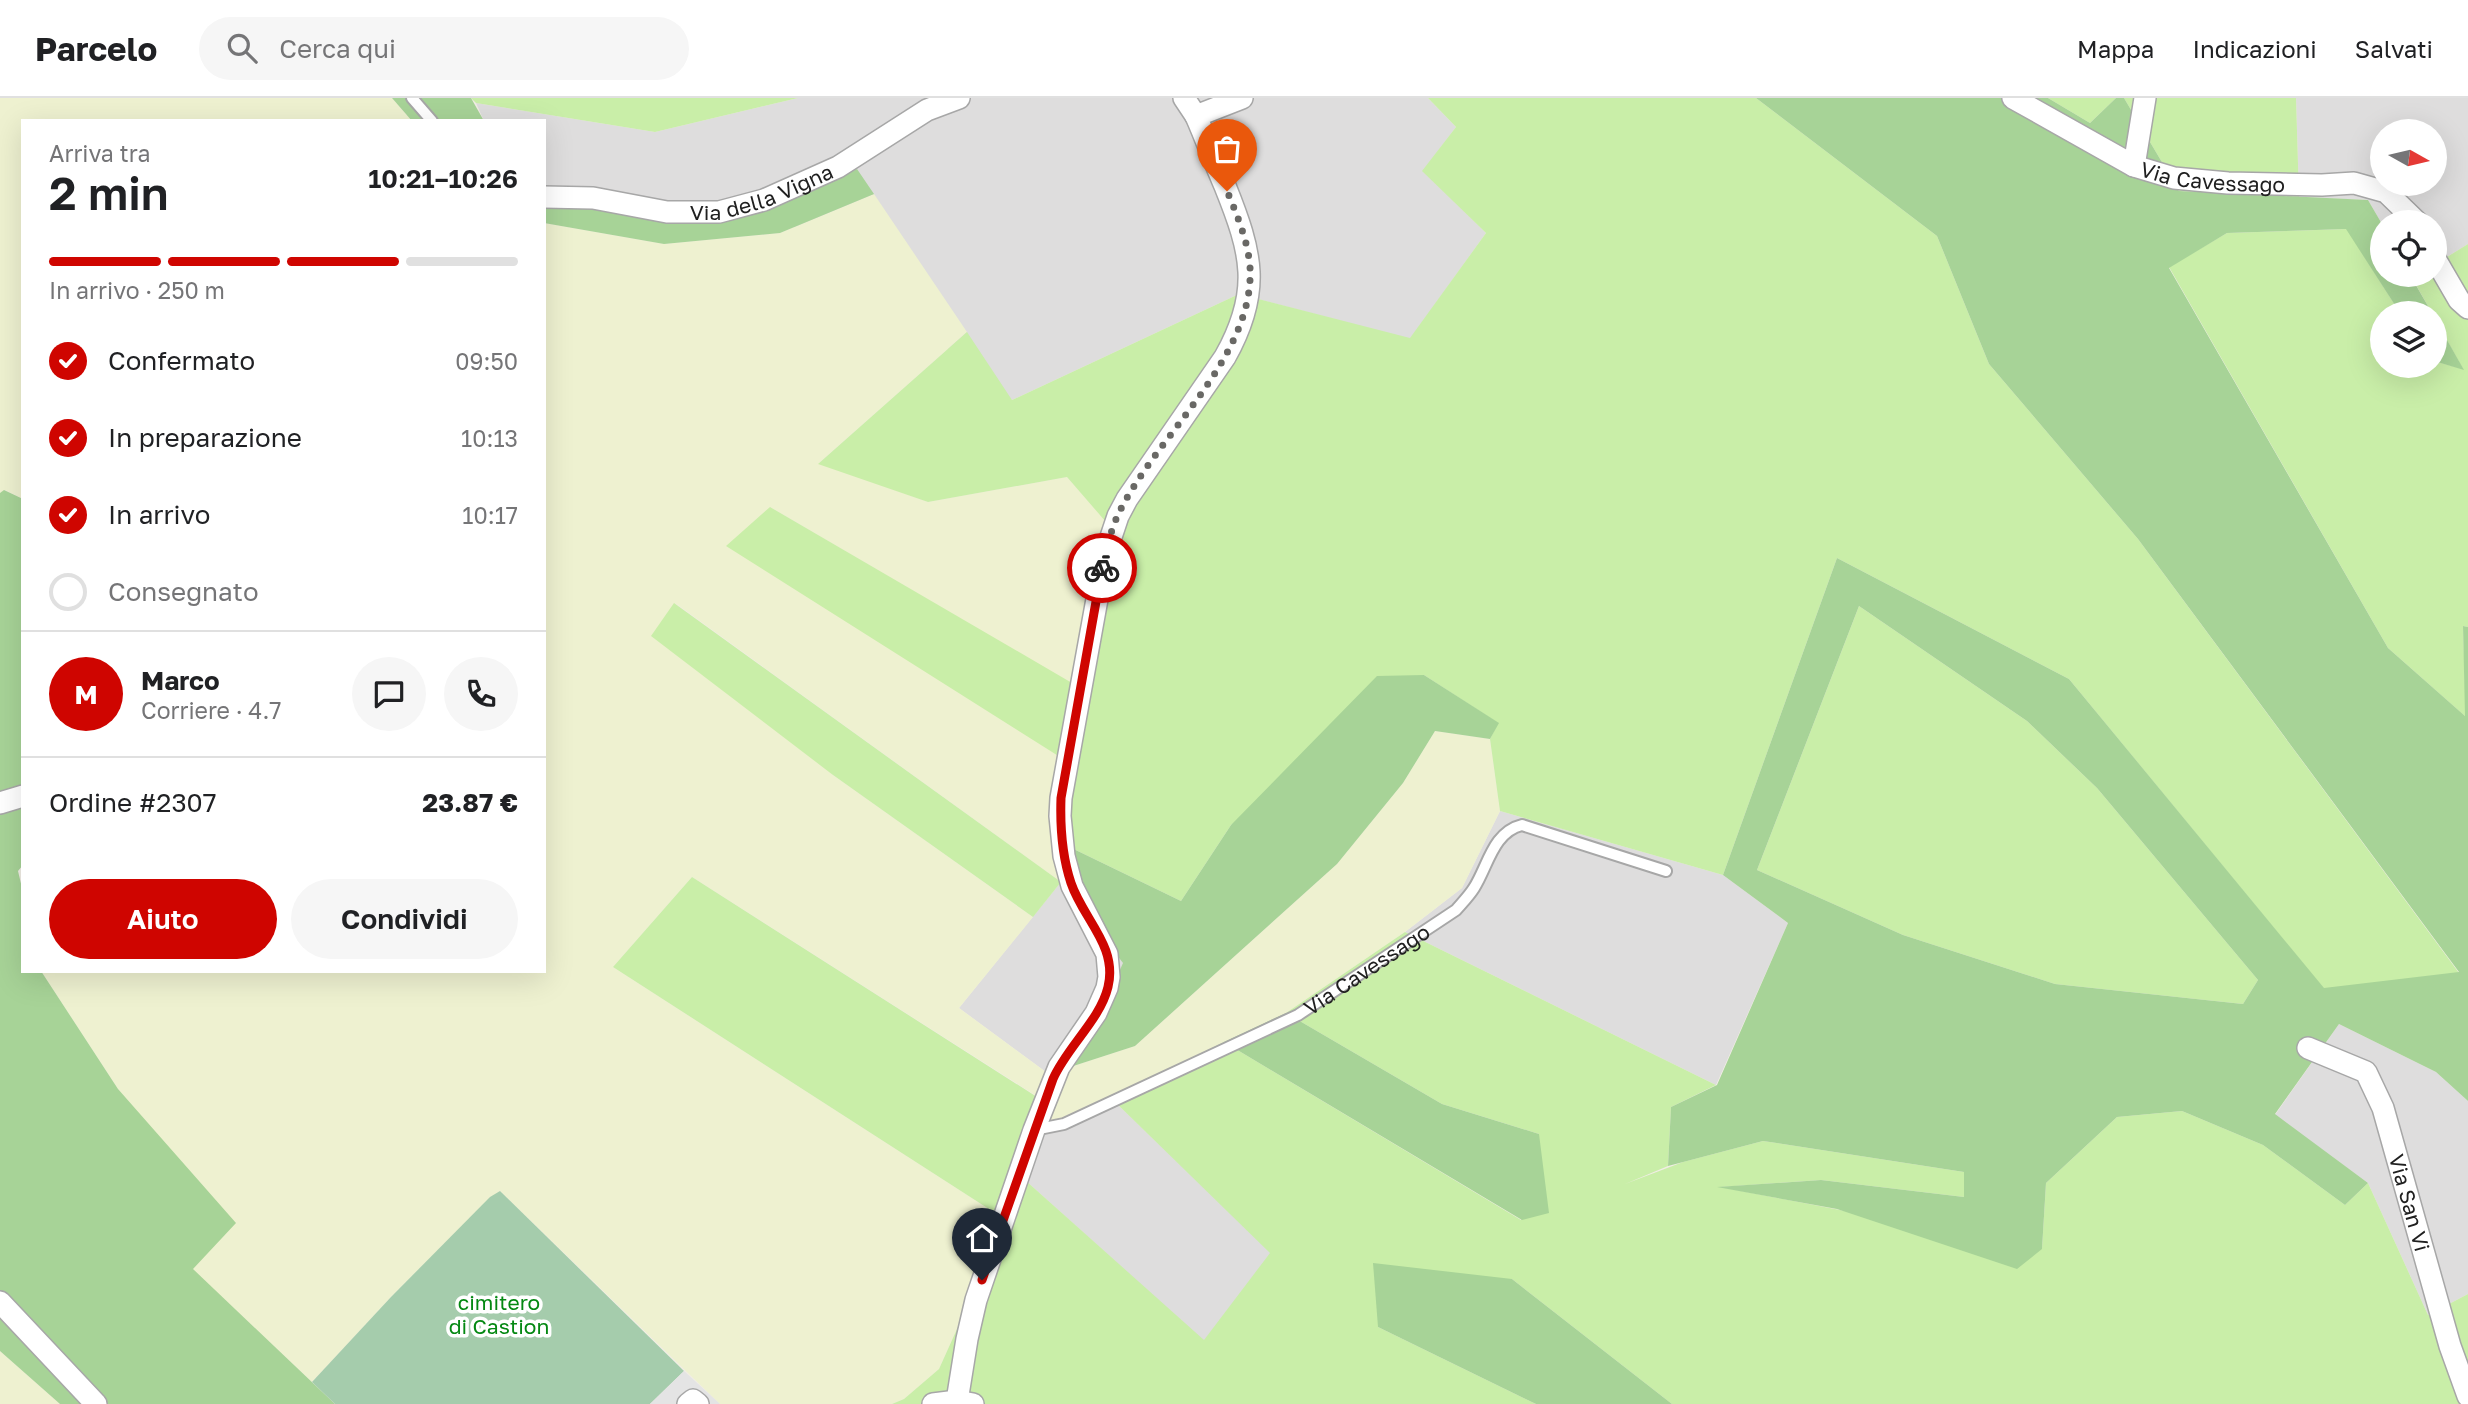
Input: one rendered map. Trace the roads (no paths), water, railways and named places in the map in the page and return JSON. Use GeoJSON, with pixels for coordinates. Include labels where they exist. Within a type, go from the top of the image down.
{"type":"FeatureCollection","features":[{"type":"Feature","properties":{"kind":"street","name":"Via della Vigna"},"geometry":{"type":"LineString","coordinates":[[546,197],[593,198],[667,212],[719,212],[764,200],[838,167],[927,110],[959,98]]}},
{"type":"Feature","properties":{"kind":"street"},"geometry":{"type":"LineString","coordinates":[[933,1404],[965,1402],[967,1339],[976,1300],[1034,1130],[1059,1067],[1103,1000],[1109,977],[1104,944],[1069,878],[1060,816],[1061,798],[1105,555],[1118,516],[1225,357],[1236,338],[1247,303],[1250,269],[1248,252],[1237,215],[1190,107],[1242,98]]}},
{"type":"Feature","properties":{"kind":"street","name":"Via Cavessago"},"geometry":{"type":"LineString","coordinates":[[2013,98],[2134,166],[2174,178],[2228,183],[2354,183],[2386,192],[2405,210]]}},
{"type":"Feature","properties":{"kind":"street"},"geometry":{"type":"LineString","coordinates":[[2134,166],[2145,98]]}},
{"type":"Feature","properties":{"kind":"street"},"geometry":{"type":"LineString","coordinates":[[2447,279],[2459,300],[2468,308]]}},
{"type":"Feature","properties":{"kind":"street"},"geometry":{"type":"LineString","coordinates":[[0,803],[21,797]]}},
{"type":"Feature","properties":{"kind":"street","name":"Via San Vi"},"geometry":{"type":"LineString","coordinates":[[2308,1048],[2366,1072],[2372,1084],[2383,1108],[2451,1346],[2468,1396]]}},
{"type":"Feature","properties":{"kind":"street"},"geometry":{"type":"LineString","coordinates":[[0,1302],[96,1404]]}},
{"type":"Feature","properties":{"kind":"street"},"geometry":{"type":"LineString","coordinates":[[688,1404],[693,1400],[698,1404]]}},
{"type":"Feature","properties":{"kind":"lane"},"geometry":{"type":"LineString","coordinates":[[412,98],[430,119]]}},
{"type":"Feature","properties":{"kind":"lane","name":"Via Cavessago"},"geometry":{"type":"LineString","coordinates":[[1034,1130],[1063,1124],[1298,1015],[1456,909],[1474,888],[1498,840],[1511,828],[1522,825],[1665,871]]}},
{"type":"Feature","properties":{"kind":"park label","name":"cimitero di Castion"},"geometry":{"type":"Point","coordinates":[499,1314]}}]}
